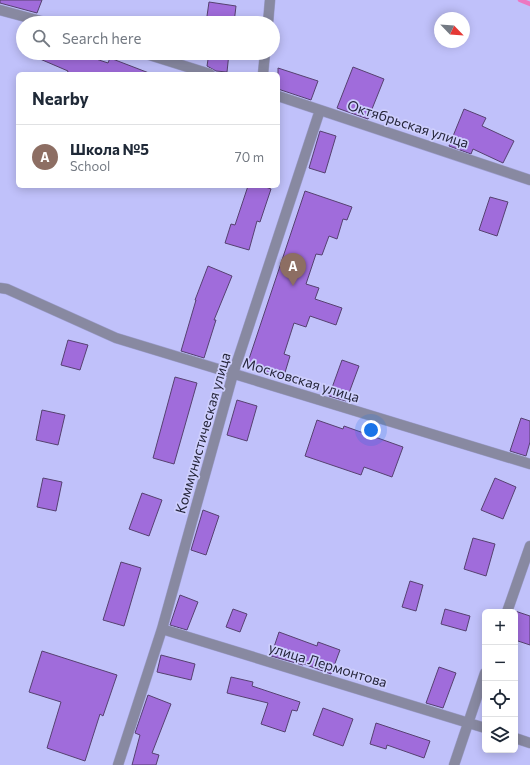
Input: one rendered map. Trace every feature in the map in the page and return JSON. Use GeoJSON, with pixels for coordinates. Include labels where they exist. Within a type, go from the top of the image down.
{"type":"FeatureCollection","features":[{"type":"Feature","properties":{"kind":"street"},"geometry":{"type":"LineString","coordinates":[[269,16],[270,0]]}},
{"type":"Feature","properties":{"kind":"street"},"geometry":{"type":"LineString","coordinates":[[0,10],[22,16]]}},
{"type":"Feature","properties":{"kind":"street"},"geometry":{"type":"LineString","coordinates":[[165,60],[204,72]]}},
{"type":"Feature","properties":{"kind":"street"},"geometry":{"type":"LineString","coordinates":[[263,72],[264,60]]}},
{"type":"Feature","properties":{"kind":"street","name":"Октябрьская улица"},"geometry":{"type":"LineString","coordinates":[[280,97],[530,180]]}},
{"type":"Feature","properties":{"kind":"street","name":"Коммунистическая улица"},"geometry":{"type":"LineString","coordinates":[[118,765],[162,629],[233,374],[320,110]]}},
{"type":"Feature","properties":{"kind":"street","name":"Московская улица"},"geometry":{"type":"LineString","coordinates":[[0,288],[7,289],[116,338],[530,464]]}},
{"type":"Feature","properties":{"kind":"street"},"geometry":{"type":"LineString","coordinates":[[508,609],[530,546]]}},
{"type":"Feature","properties":{"kind":"street","name":"улица Лермонтова"},"geometry":{"type":"LineString","coordinates":[[162,629],[482,727]]}},
{"type":"Feature","properties":{"kind":"street"},"geometry":{"type":"LineString","coordinates":[[454,765],[483,681]]}},
{"type":"Feature","properties":{"kind":"street"},"geometry":{"type":"LineString","coordinates":[[518,739],[530,743]]}},
{"type":"Feature","properties":{"kind":"building"},"geometry":{"type":"Polygon","coordinates":[[[0,0],[42,0],[37,13],[0,3],[0,0]]]}},
{"type":"Feature","properties":{"kind":"building"},"geometry":{"type":"Polygon","coordinates":[[[209,2],[236,6],[235,16],[207,16],[209,2]]]}},
{"type":"Feature","properties":{"kind":"building"},"geometry":{"type":"Polygon","coordinates":[[[42,60],[99,60],[108,63],[109,60],[115,60],[146,72],[68,72],[42,60]]]}},
{"type":"Feature","properties":{"kind":"building"},"geometry":{"type":"Polygon","coordinates":[[[208,60],[228,60],[227,72],[216,71],[207,66],[208,60]]]}},
{"type":"Feature","properties":{"kind":"building"},"geometry":{"type":"Polygon","coordinates":[[[353,67],[384,79],[368,119],[337,108],[353,67]]]}},
{"type":"Feature","properties":{"kind":"building"},"geometry":{"type":"Polygon","coordinates":[[[278,68],[318,81],[311,100],[280,90],[280,72],[278,72],[278,68]]]}},
{"type":"Feature","properties":{"kind":"building"},"geometry":{"type":"Polygon","coordinates":[[[464,109],[486,118],[482,126],[514,141],[503,163],[473,149],[471,154],[449,146],[464,109]]]}},
{"type":"Feature","properties":{"kind":"building"},"geometry":{"type":"Polygon","coordinates":[[[320,131],[336,136],[325,173],[309,168],[320,131]]]}},
{"type":"Feature","properties":{"kind":"building"},"geometry":{"type":"Polygon","coordinates":[[[247,188],[271,189],[260,222],[257,221],[249,250],[225,243],[231,224],[235,225],[247,188]]]}},
{"type":"Feature","properties":{"kind":"building"},"geometry":{"type":"Polygon","coordinates":[[[305,191],[352,207],[347,220],[343,219],[337,239],[329,236],[322,255],[316,254],[306,284],[319,288],[315,299],[342,308],[336,325],[310,316],[306,327],[294,323],[284,354],[290,356],[283,379],[266,373],[267,368],[248,362],[305,191]]]}},
{"type":"Feature","properties":{"kind":"building"},"geometry":{"type":"Polygon","coordinates":[[[490,197],[508,202],[497,236],[479,230],[490,197]]]}},
{"type":"Feature","properties":{"kind":"building"},"geometry":{"type":"Polygon","coordinates":[[[208,266],[232,276],[214,320],[216,320],[204,358],[181,351],[195,300],[208,266]]]}},
{"type":"Feature","properties":{"kind":"building"},"geometry":{"type":"Polygon","coordinates":[[[68,340],[88,345],[80,370],[61,365],[68,340]]]}},
{"type":"Feature","properties":{"kind":"building"},"geometry":{"type":"Polygon","coordinates":[[[342,360],[359,366],[346,401],[329,396],[342,360]]]}},
{"type":"Feature","properties":{"kind":"building"},"geometry":{"type":"Polygon","coordinates":[[[175,377],[197,383],[174,464],[153,458],[175,377]]]}},
{"type":"Feature","properties":{"kind":"building"},"geometry":{"type":"Polygon","coordinates":[[[237,400],[257,406],[247,441],[227,435],[237,400]]]}},
{"type":"Feature","properties":{"kind":"building"},"geometry":{"type":"Polygon","coordinates":[[[42,410],[65,415],[58,445],[36,440],[42,410]]]}},
{"type":"Feature","properties":{"kind":"building"},"geometry":{"type":"Polygon","coordinates":[[[521,418],[530,421],[530,442],[526,456],[510,451],[521,418]]]}},
{"type":"Feature","properties":{"kind":"building"},"geometry":{"type":"Polygon","coordinates":[[[317,420],[343,429],[344,426],[403,447],[392,477],[364,467],[361,475],[305,456],[317,420]]]}},
{"type":"Feature","properties":{"kind":"building"},"geometry":{"type":"Polygon","coordinates":[[[43,478],[62,482],[56,511],[37,507],[43,478]]]}},
{"type":"Feature","properties":{"kind":"building"},"geometry":{"type":"Polygon","coordinates":[[[495,478],[516,487],[503,519],[481,510],[495,478]]]}},
{"type":"Feature","properties":{"kind":"building"},"geometry":{"type":"Polygon","coordinates":[[[142,493],[162,500],[149,536],[129,529],[142,493]]]}},
{"type":"Feature","properties":{"kind":"building"},"geometry":{"type":"Polygon","coordinates":[[[203,510],[219,516],[206,555],[191,550],[203,510]]]}},
{"type":"Feature","properties":{"kind":"building"},"geometry":{"type":"Polygon","coordinates":[[[473,538],[495,544],[486,576],[464,569],[473,538]]]}},
{"type":"Feature","properties":{"kind":"building"},"geometry":{"type":"Polygon","coordinates":[[[121,562],[141,568],[124,626],[103,620],[121,562]]]}},
{"type":"Feature","properties":{"kind":"building"},"geometry":{"type":"Polygon","coordinates":[[[410,581],[423,585],[416,611],[402,607],[410,581]]]}},
{"type":"Feature","properties":{"kind":"building"},"geometry":{"type":"Polygon","coordinates":[[[180,595],[198,602],[187,630],[170,625],[180,595]]]}},
{"type":"Feature","properties":{"kind":"building"},"geometry":{"type":"Polygon","coordinates":[[[233,609],[247,614],[240,632],[226,627],[233,609]]]}},
{"type":"Feature","properties":{"kind":"building"},"geometry":{"type":"Polygon","coordinates":[[[445,609],[470,616],[466,631],[441,624],[445,609]]]}},
{"type":"Feature","properties":{"kind":"building"},"geometry":{"type":"Polygon","coordinates":[[[518,612],[530,616],[530,645],[518,641],[518,612]]]}},
{"type":"Feature","properties":{"kind":"building"},"geometry":{"type":"Polygon","coordinates":[[[279,632],[317,646],[318,642],[340,650],[331,674],[304,664],[303,665],[271,656],[279,632]]]}},
{"type":"Feature","properties":{"kind":"building"},"geometry":{"type":"Polygon","coordinates":[[[42,651],[117,675],[103,716],[100,714],[85,761],[47,748],[61,702],[29,692],[42,651]]]}},
{"type":"Feature","properties":{"kind":"building"},"geometry":{"type":"Polygon","coordinates":[[[161,655],[195,664],[191,680],[157,672],[161,655]]]}},
{"type":"Feature","properties":{"kind":"building"},"geometry":{"type":"Polygon","coordinates":[[[439,667],[456,673],[443,708],[426,703],[439,667]]]}},
{"type":"Feature","properties":{"kind":"building"},"geometry":{"type":"Polygon","coordinates":[[[231,677],[253,682],[252,686],[300,702],[297,711],[292,710],[285,732],[261,724],[268,703],[227,693],[231,677]]]}},
{"type":"Feature","properties":{"kind":"building"},"geometry":{"type":"Polygon","coordinates":[[[148,695],[171,704],[152,753],[159,755],[156,765],[132,765],[140,735],[135,733],[148,695]]]}},
{"type":"Feature","properties":{"kind":"building"},"geometry":{"type":"Polygon","coordinates":[[[323,708],[353,719],[343,746],[313,735],[323,708]]]}},
{"type":"Feature","properties":{"kind":"building"},"geometry":{"type":"Polygon","coordinates":[[[376,723],[430,741],[424,758],[387,745],[386,749],[370,744],[376,723]]]}},
{"type":"Feature","properties":{"kind":"waterway"},"geometry":{"type":"LineString","coordinates":[[520,0],[530,4]]}},
{"type":"Feature","properties":{"kind":"place","name":"Школа №5"},"geometry":{"type":"Point","coordinates":[293,286]}}]}
